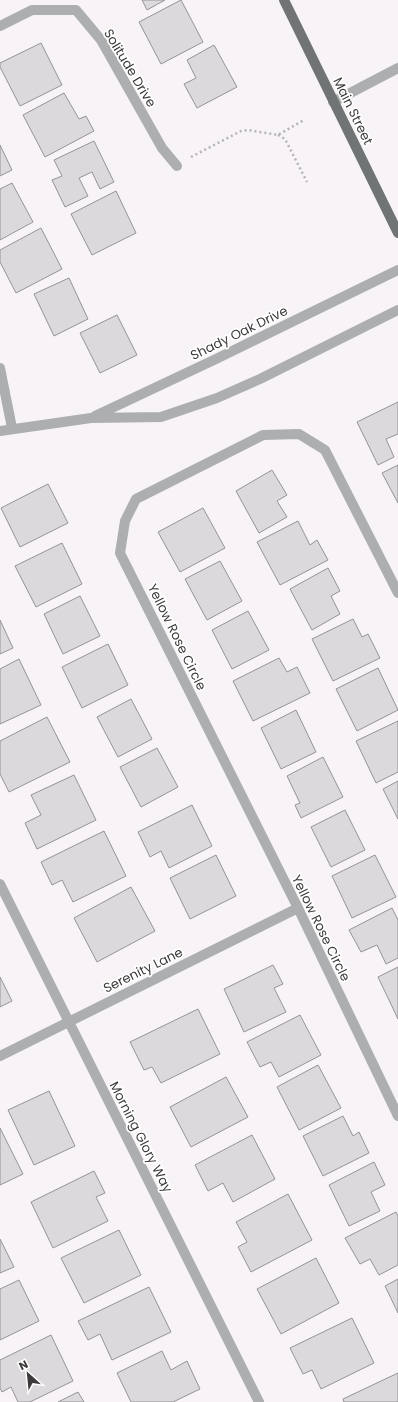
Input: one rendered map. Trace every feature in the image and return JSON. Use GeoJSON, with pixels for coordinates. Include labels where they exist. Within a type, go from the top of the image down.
{"type":"FeatureCollection","features":[{"type":"Feature","properties":{"kind":"main road","name":"Main Street"},"geometry":{"type":"LineString","coordinates":[[284,0],[398,233]]}},
{"type":"Feature","properties":{"kind":"street","name":"Solitude Drive"},"geometry":{"type":"LineString","coordinates":[[0,26],[32,10],[76,10],[101,40],[162,148],[177,166]]}},
{"type":"Feature","properties":{"kind":"street"},"geometry":{"type":"LineString","coordinates":[[333,102],[398,68]]}},
{"type":"Feature","properties":{"kind":"street","name":"Shady Oak Drive"},"geometry":{"type":"LineString","coordinates":[[91,418],[224,356],[398,270]]}},
{"type":"Feature","properties":{"kind":"street","name":"Shady Oak Drive"},"geometry":{"type":"LineString","coordinates":[[0,431],[12,428],[91,418],[162,417],[217,398],[260,379],[398,310]]}},
{"type":"Feature","properties":{"kind":"street"},"geometry":{"type":"LineString","coordinates":[[0,368],[12,428]]}},
{"type":"Feature","properties":{"kind":"street","name":"Yellow Rose Circle"},"geometry":{"type":"LineString","coordinates":[[398,593],[325,450],[299,434],[263,435],[136,499],[125,521],[120,553],[298,908],[398,1116]]}},
{"type":"Feature","properties":{"kind":"street","name":"Morning Glory Way"},"geometry":{"type":"LineString","coordinates":[[0,884],[259,1402]]}},
{"type":"Feature","properties":{"kind":"street","name":"Serenity Lane"},"geometry":{"type":"LineString","coordinates":[[0,1056],[298,908]]}},
{"type":"Feature","properties":{"kind":"path"},"geometry":{"type":"LineString","coordinates":[[278,135],[304,120]]}},
{"type":"Feature","properties":{"kind":"path"},"geometry":{"type":"LineString","coordinates":[[177,166],[212,145],[241,131],[248,130],[278,135],[285,140],[307,182]]}},
{"type":"Feature","properties":{"kind":"building"},"geometry":{"type":"Polygon","coordinates":[[[142,0],[165,0],[147,10],[142,0]]]}},
{"type":"Feature","properties":{"kind":"building"},"geometry":{"type":"Polygon","coordinates":[[[181,0],[203,42],[161,64],[139,22],[181,0]]]}},
{"type":"Feature","properties":{"kind":"building"},"geometry":{"type":"Polygon","coordinates":[[[41,43],[62,85],[20,106],[0,67],[0,63],[41,43]]]}},
{"type":"Feature","properties":{"kind":"building"},"geometry":{"type":"Polygon","coordinates":[[[214,45],[237,87],[197,108],[184,84],[196,78],[187,60],[214,45]]]}},
{"type":"Feature","properties":{"kind":"building"},"geometry":{"type":"Polygon","coordinates":[[[64,93],[79,119],[86,116],[94,131],[45,157],[23,115],[64,93]]]}},
{"type":"Feature","properties":{"kind":"building"},"geometry":{"type":"Polygon","coordinates":[[[94,141],[114,182],[100,189],[92,172],[79,178],[88,196],[65,207],[52,180],[62,176],[54,160],[94,141]]]}},
{"type":"Feature","properties":{"kind":"building"},"geometry":{"type":"Polygon","coordinates":[[[0,145],[12,170],[0,176],[0,145]]]}},
{"type":"Feature","properties":{"kind":"building"},"geometry":{"type":"Polygon","coordinates":[[[12,183],[33,222],[0,240],[0,189],[12,183]]]}},
{"type":"Feature","properties":{"kind":"building"},"geometry":{"type":"Polygon","coordinates":[[[116,191],[136,233],[92,255],[71,214],[116,191]]]}},
{"type":"Feature","properties":{"kind":"building"},"geometry":{"type":"Polygon","coordinates":[[[41,228],[62,269],[16,293],[0,262],[0,250],[41,228]]]}},
{"type":"Feature","properties":{"kind":"building"},"geometry":{"type":"Polygon","coordinates":[[[69,278],[88,319],[54,336],[34,294],[69,278]]]}},
{"type":"Feature","properties":{"kind":"building"},"geometry":{"type":"Polygon","coordinates":[[[117,315],[137,355],[100,373],[80,333],[117,315]]]}},
{"type":"Feature","properties":{"kind":"building"},"geometry":{"type":"Polygon","coordinates":[[[398,402],[398,434],[386,439],[394,457],[378,465],[357,422],[398,402]]]}},
{"type":"Feature","properties":{"kind":"building"},"geometry":{"type":"Polygon","coordinates":[[[398,465],[398,503],[382,473],[398,465]]]}},
{"type":"Feature","properties":{"kind":"building"},"geometry":{"type":"Polygon","coordinates":[[[272,470],[287,495],[277,501],[287,517],[259,533],[236,491],[272,470]]]}},
{"type":"Feature","properties":{"kind":"building"},"geometry":{"type":"Polygon","coordinates":[[[48,484],[68,523],[20,547],[1,508],[48,484]]]}},
{"type":"Feature","properties":{"kind":"building"},"geometry":{"type":"Polygon","coordinates":[[[203,508],[225,548],[180,572],[158,532],[203,508]]]}},
{"type":"Feature","properties":{"kind":"building"},"geometry":{"type":"Polygon","coordinates":[[[298,521],[310,545],[317,540],[328,560],[280,585],[257,542],[298,521]]]}},
{"type":"Feature","properties":{"kind":"building"},"geometry":{"type":"Polygon","coordinates":[[[62,543],[82,584],[36,607],[15,566],[62,543]]]}},
{"type":"Feature","properties":{"kind":"building"},"geometry":{"type":"Polygon","coordinates":[[[220,561],[242,601],[207,620],[185,579],[220,561]]]}},
{"type":"Feature","properties":{"kind":"building"},"geometry":{"type":"Polygon","coordinates":[[[328,568],[340,591],[331,596],[340,614],[312,630],[290,589],[328,568]]]}},
{"type":"Feature","properties":{"kind":"building"},"geometry":{"type":"Polygon","coordinates":[[[80,596],[100,636],[63,654],[44,614],[80,596]]]}},
{"type":"Feature","properties":{"kind":"building"},"geometry":{"type":"Polygon","coordinates":[[[248,611],[269,650],[232,669],[212,630],[248,611]]]}},
{"type":"Feature","properties":{"kind":"building"},"geometry":{"type":"Polygon","coordinates":[[[353,619],[362,637],[368,634],[380,658],[333,681],[312,639],[353,619]]]}},
{"type":"Feature","properties":{"kind":"building"},"geometry":{"type":"Polygon","coordinates":[[[0,620],[13,648],[0,654],[0,620]]]}},
{"type":"Feature","properties":{"kind":"building"},"geometry":{"type":"Polygon","coordinates":[[[108,644],[128,685],[82,708],[62,667],[108,644]]]}},
{"type":"Feature","properties":{"kind":"building"},"geometry":{"type":"Polygon","coordinates":[[[279,658],[287,672],[297,667],[310,693],[253,721],[233,681],[279,658]]]}},
{"type":"Feature","properties":{"kind":"building"},"geometry":{"type":"Polygon","coordinates":[[[19,659],[41,705],[0,724],[0,669],[19,659]]]}},
{"type":"Feature","properties":{"kind":"building"},"geometry":{"type":"Polygon","coordinates":[[[378,668],[398,710],[357,731],[336,689],[378,668]]]}},
{"type":"Feature","properties":{"kind":"building"},"geometry":{"type":"Polygon","coordinates":[[[131,699],[152,739],[118,757],[97,717],[131,699]]]}},
{"type":"Feature","properties":{"kind":"building"},"geometry":{"type":"Polygon","coordinates":[[[296,710],[316,752],[281,769],[261,728],[296,710]]]}},
{"type":"Feature","properties":{"kind":"building"},"geometry":{"type":"Polygon","coordinates":[[[47,717],[70,762],[9,792],[0,774],[0,741],[47,717]]]}},
{"type":"Feature","properties":{"kind":"building"},"geometry":{"type":"Polygon","coordinates":[[[398,721],[398,772],[376,783],[356,741],[398,721]]]}},
{"type":"Feature","properties":{"kind":"building"},"geometry":{"type":"Polygon","coordinates":[[[157,748],[178,787],[141,807],[120,767],[157,748]]]}},
{"type":"Feature","properties":{"kind":"building"},"geometry":{"type":"Polygon","coordinates":[[[323,757],[343,797],[301,818],[295,805],[300,803],[287,776],[323,757]]]}},
{"type":"Feature","properties":{"kind":"building"},"geometry":{"type":"Polygon","coordinates":[[[74,775],[96,820],[37,849],[25,823],[41,815],[31,795],[74,775]]]}},
{"type":"Feature","properties":{"kind":"building"},"geometry":{"type":"Polygon","coordinates":[[[398,781],[398,819],[383,789],[398,781]]]}},
{"type":"Feature","properties":{"kind":"building"},"geometry":{"type":"Polygon","coordinates":[[[192,805],[212,846],[169,868],[161,851],[150,857],[138,832],[192,805]]]}},
{"type":"Feature","properties":{"kind":"building"},"geometry":{"type":"Polygon","coordinates":[[[345,810],[365,850],[331,867],[311,827],[345,810]]]}},
{"type":"Feature","properties":{"kind":"building"},"geometry":{"type":"Polygon","coordinates":[[[104,831],[126,876],[73,902],[62,880],[52,885],[41,862],[104,831]]]}},
{"type":"Feature","properties":{"kind":"building"},"geometry":{"type":"Polygon","coordinates":[[[216,855],[236,896],[190,919],[170,878],[216,855]]]}},
{"type":"Feature","properties":{"kind":"building"},"geometry":{"type":"Polygon","coordinates":[[[375,855],[396,897],[352,918],[332,876],[375,855]]]}},
{"type":"Feature","properties":{"kind":"building"},"geometry":{"type":"Polygon","coordinates":[[[131,887],[155,931],[97,962],[74,918],[131,887]]]}},
{"type":"Feature","properties":{"kind":"building"},"geometry":{"type":"Polygon","coordinates":[[[392,908],[398,920],[398,958],[386,964],[377,945],[361,952],[349,930],[392,908]]]}},
{"type":"Feature","properties":{"kind":"building"},"geometry":{"type":"Polygon","coordinates":[[[273,965],[283,984],[274,988],[286,1012],[244,1032],[224,989],[273,965]]]}},
{"type":"Feature","properties":{"kind":"building"},"geometry":{"type":"Polygon","coordinates":[[[398,967],[398,1019],[378,977],[398,967]]]}},
{"type":"Feature","properties":{"kind":"building"},"geometry":{"type":"Polygon","coordinates":[[[0,977],[12,1001],[0,1007],[0,977]]]}},
{"type":"Feature","properties":{"kind":"building"},"geometry":{"type":"Polygon","coordinates":[[[198,1009],[220,1054],[161,1083],[152,1067],[144,1070],[130,1042],[198,1009]]]}},
{"type":"Feature","properties":{"kind":"building"},"geometry":{"type":"Polygon","coordinates":[[[300,1015],[321,1055],[279,1077],[271,1062],[260,1067],[247,1042],[300,1015]]]}},
{"type":"Feature","properties":{"kind":"building"},"geometry":{"type":"Polygon","coordinates":[[[318,1065],[341,1108],[299,1130],[277,1087],[318,1065]]]}},
{"type":"Feature","properties":{"kind":"building"},"geometry":{"type":"Polygon","coordinates":[[[226,1077],[248,1117],[191,1147],[170,1107],[226,1077]]]}},
{"type":"Feature","properties":{"kind":"building"},"geometry":{"type":"Polygon","coordinates":[[[49,1091],[75,1146],[34,1165],[8,1110],[49,1091]]]}},
{"type":"Feature","properties":{"kind":"building"},"geometry":{"type":"Polygon","coordinates":[[[343,1116],[353,1136],[359,1132],[369,1153],[323,1176],[303,1136],[343,1116]]]}},
{"type":"Feature","properties":{"kind":"building"},"geometry":{"type":"Polygon","coordinates":[[[0,1128],[23,1174],[0,1185],[0,1128]]]}},
{"type":"Feature","properties":{"kind":"building"},"geometry":{"type":"Polygon","coordinates":[[[252,1135],[275,1179],[233,1202],[223,1183],[208,1191],[195,1165],[252,1135]]]}},
{"type":"Feature","properties":{"kind":"building"},"geometry":{"type":"Polygon","coordinates":[[[374,1162],[385,1185],[371,1192],[380,1211],[349,1226],[329,1185],[374,1162]]]}},
{"type":"Feature","properties":{"kind":"building"},"geometry":{"type":"Polygon","coordinates":[[[94,1171],[105,1193],[96,1197],[108,1221],[53,1248],[31,1202],[94,1171]]]}},
{"type":"Feature","properties":{"kind":"building"},"geometry":{"type":"Polygon","coordinates":[[[288,1194],[312,1240],[251,1272],[238,1247],[247,1242],[236,1222],[288,1194]]]}},
{"type":"Feature","properties":{"kind":"building"},"geometry":{"type":"Polygon","coordinates":[[[396,1212],[398,1216],[398,1265],[379,1275],[370,1259],[360,1264],[345,1238],[396,1212]]]}},
{"type":"Feature","properties":{"kind":"building"},"geometry":{"type":"Polygon","coordinates":[[[119,1230],[141,1275],[84,1303],[61,1258],[119,1230]]]}},
{"type":"Feature","properties":{"kind":"building"},"geometry":{"type":"Polygon","coordinates":[[[0,1239],[14,1267],[0,1273],[0,1239]]]}},
{"type":"Feature","properties":{"kind":"building"},"geometry":{"type":"Polygon","coordinates":[[[316,1258],[339,1303],[281,1334],[257,1289],[316,1258]]]}},
{"type":"Feature","properties":{"kind":"building"},"geometry":{"type":"Polygon","coordinates":[[[398,1279],[398,1313],[385,1286],[398,1279]]]}},
{"type":"Feature","properties":{"kind":"building"},"geometry":{"type":"Polygon","coordinates":[[[19,1280],[39,1321],[0,1340],[0,1289],[19,1280]]]}},
{"type":"Feature","properties":{"kind":"building"},"geometry":{"type":"Polygon","coordinates":[[[149,1287],[171,1332],[112,1360],[100,1334],[88,1340],[78,1321],[149,1287]]]}},
{"type":"Feature","properties":{"kind":"building"},"geometry":{"type":"Polygon","coordinates":[[[352,1318],[374,1363],[321,1389],[312,1370],[303,1374],[290,1348],[352,1318]]]}},
{"type":"Feature","properties":{"kind":"building"},"geometry":{"type":"Polygon","coordinates":[[[51,1335],[73,1381],[30,1402],[18,1402],[11,1387],[2,1392],[0,1388],[0,1360],[51,1335]]]}},
{"type":"Feature","properties":{"kind":"building"},"geometry":{"type":"Polygon","coordinates":[[[162,1351],[171,1370],[187,1361],[200,1389],[173,1402],[131,1402],[117,1373],[162,1351]]]}},
{"type":"Feature","properties":{"kind":"building"},"geometry":{"type":"Polygon","coordinates":[[[398,1373],[398,1402],[344,1402],[343,1399],[398,1373]]]}},
{"type":"Feature","properties":{"kind":"building"},"geometry":{"type":"Polygon","coordinates":[[[78,1392],[84,1402],[58,1402],[78,1392]]]}}]}
